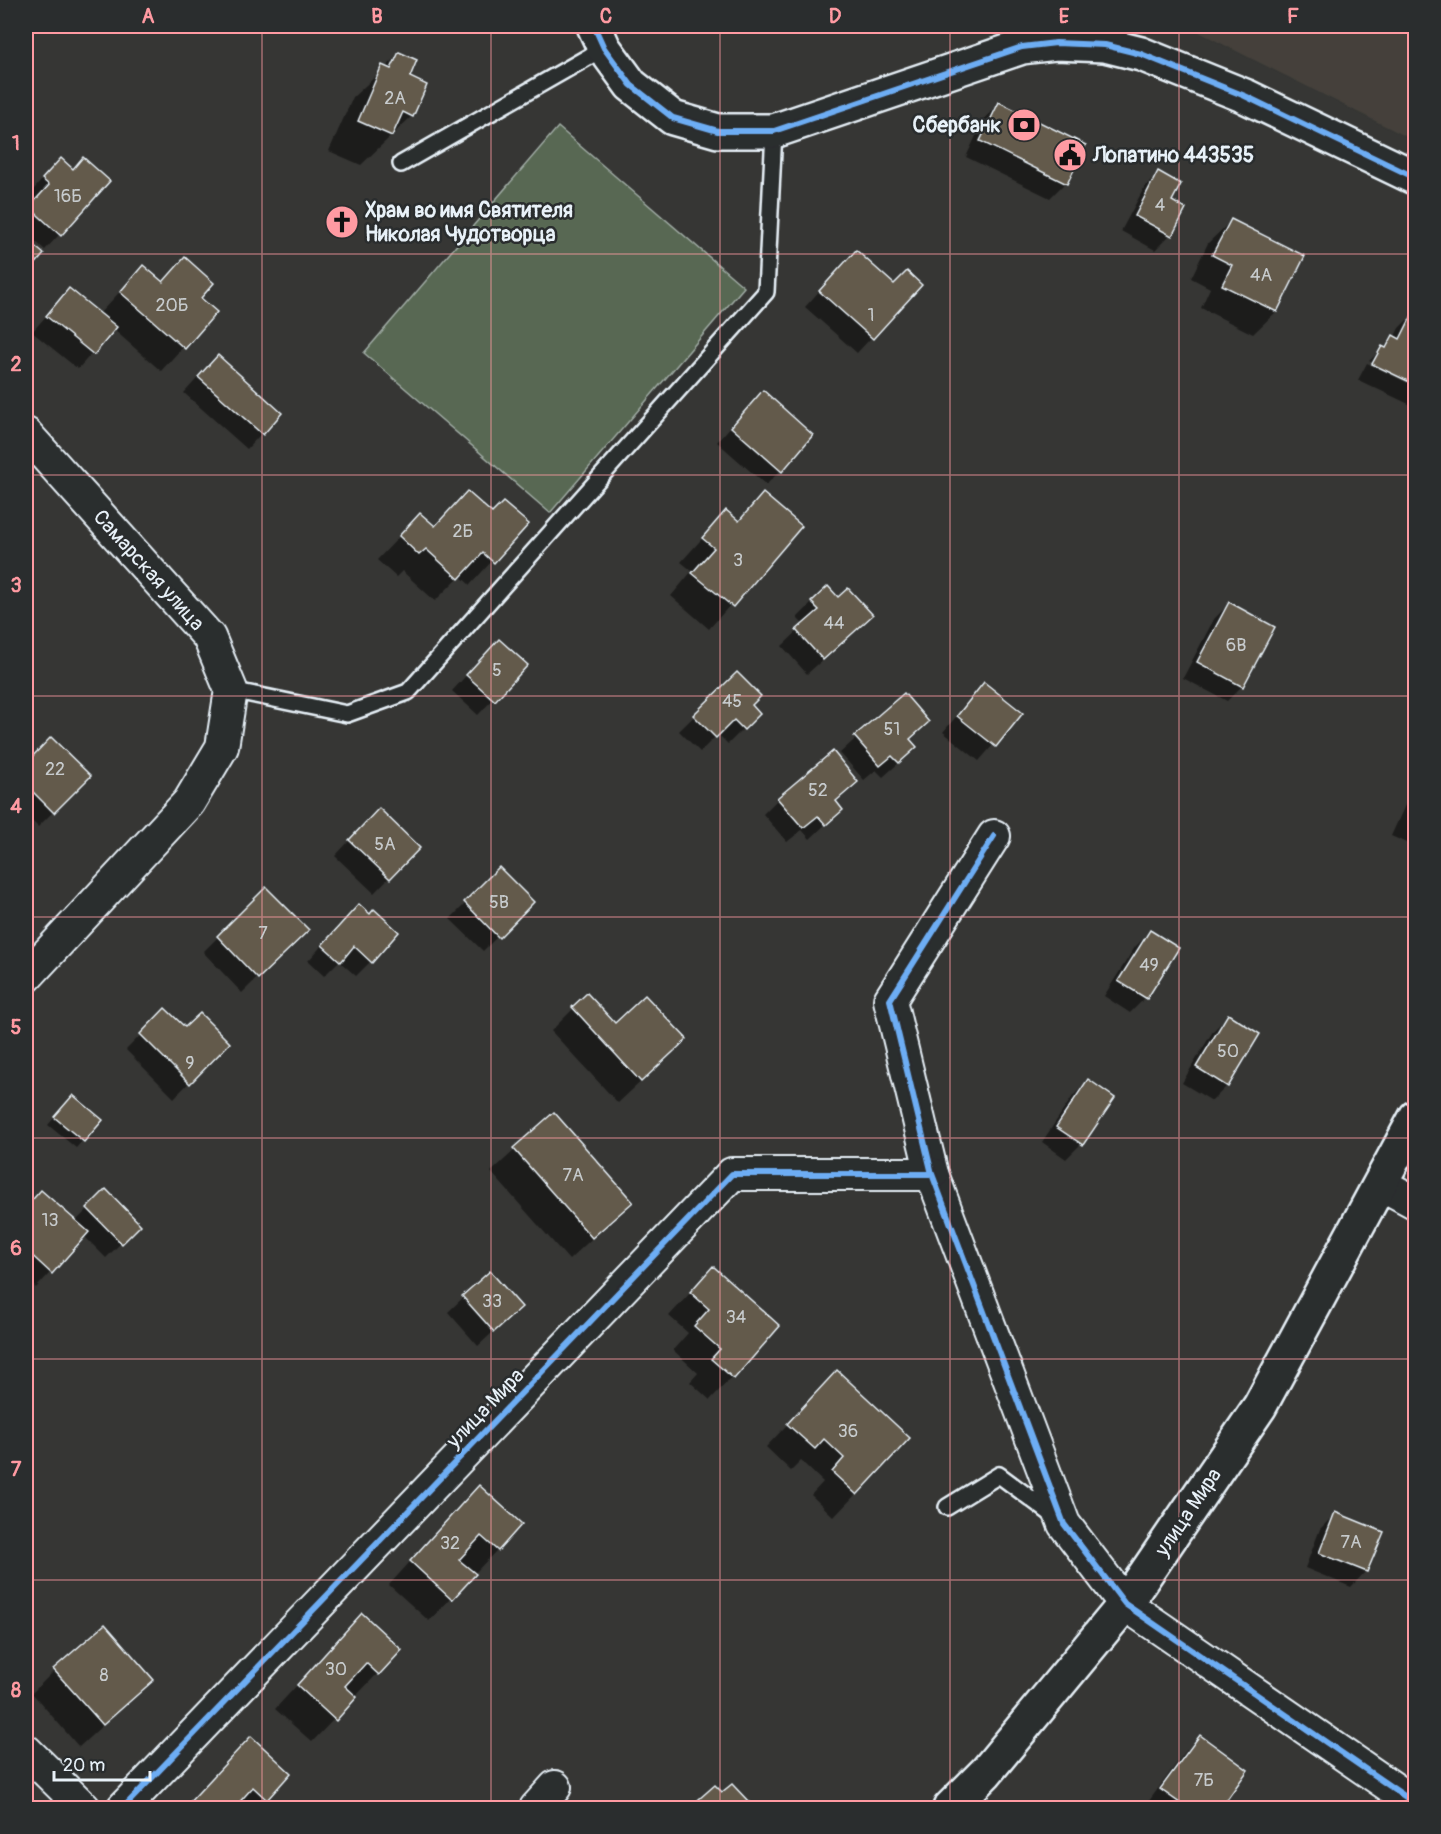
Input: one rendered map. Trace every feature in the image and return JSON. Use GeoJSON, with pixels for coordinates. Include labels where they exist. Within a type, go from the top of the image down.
{"type":"FeatureCollection","features":[{"type":"Feature","properties":{"kind":"street"},"geometry":{"type":"LineString","coordinates":[[599,37],[631,85],[673,118],[718,131],[774,131],[1022,47],[1074,34],[1184,70],[1245,96],[1416,178]]}},
{"type":"Feature","properties":{"kind":"street","name":"Самарская улица"},"geometry":{"type":"LineString","coordinates":[[26,434],[209,637],[231,690]]}},
{"type":"Feature","properties":{"kind":"street"},"geometry":{"type":"LineString","coordinates":[[26,977],[189,802],[222,747],[231,690]]}},
{"type":"Feature","properties":{"kind":"street"},"geometry":{"type":"LineString","coordinates":[[994,836],[890,1000],[932,1174],[1064,1524],[1125,1604],[1416,1804]]}},
{"type":"Feature","properties":{"kind":"street","name":"улица Мира"},"geometry":{"type":"LineString","coordinates":[[950,1809],[986,1772],[1125,1604],[1260,1406],[1416,1117]]}},
{"type":"Feature","properties":{"kind":"street","name":"улица Мира"},"geometry":{"type":"LineString","coordinates":[[123,1809],[732,1174],[932,1174]]}},
{"type":"Feature","properties":{"kind":"street"},"geometry":{"type":"LineString","coordinates":[[1381,1184],[1416,1203]]}},
{"type":"Feature","properties":{"kind":"street"},"geometry":{"type":"LineString","coordinates":[[26,1750],[84,1809]]}},
{"type":"Feature","properties":{"kind":"lane"},"geometry":{"type":"LineString","coordinates":[[401,164],[599,37]]}},
{"type":"Feature","properties":{"kind":"lane"},"geometry":{"type":"LineString","coordinates":[[231,690],[347,714],[408,692],[766,292],[774,131]]}},
{"type":"Feature","properties":{"kind":"lane"},"geometry":{"type":"LineString","coordinates":[[947,1508],[999,1475],[1064,1524]]}},
{"type":"Feature","properties":{"kind":"shaded area"},"geometry":{"type":"Polygon","coordinates":[[[1187,26],[1415,26],[1415,141],[1187,26]]]}},
{"type":"Feature","properties":{"kind":"green space"},"geometry":{"type":"Polygon","coordinates":[[[558,127],[744,287],[550,513],[364,353],[558,127]]]}},
{"type":"Feature","properties":{"kind":"building"},"geometry":{"type":"Polygon","coordinates":[[[399,52],[417,60],[410,77],[427,85],[413,117],[403,112],[392,136],[358,121],[382,65],[391,69],[399,52]]]}},
{"type":"Feature","properties":{"kind":"building"},"geometry":{"type":"Polygon","coordinates":[[[999,102],[1086,145],[1067,184],[980,141],[999,102]]]}},
{"type":"Feature","properties":{"kind":"building"},"geometry":{"type":"Polygon","coordinates":[[[83,157],[110,181],[61,236],[29,207],[49,185],[42,179],[61,158],[73,169],[83,157]]]}},
{"type":"Feature","properties":{"kind":"building"},"geometry":{"type":"Polygon","coordinates":[[[1158,171],[1181,184],[1172,201],[1186,209],[1172,236],[1135,216],[1158,171]]]}},
{"type":"Feature","properties":{"kind":"building"},"geometry":{"type":"Polygon","coordinates":[[[1231,219],[1305,256],[1277,312],[1222,285],[1232,265],[1212,255],[1231,219]]]}},
{"type":"Feature","properties":{"kind":"building"},"geometry":{"type":"Polygon","coordinates":[[[26,239],[44,254],[26,275],[26,239]]]}},
{"type":"Feature","properties":{"kind":"building"},"geometry":{"type":"Polygon","coordinates":[[[856,250],[894,284],[907,271],[922,285],[873,339],[819,291],[856,250]]]}},
{"type":"Feature","properties":{"kind":"building"},"geometry":{"type":"Polygon","coordinates":[[[185,257],[214,283],[201,298],[217,312],[185,349],[120,292],[143,265],[163,282],[185,257]]]}},
{"type":"Feature","properties":{"kind":"building"},"geometry":{"type":"Polygon","coordinates":[[[69,288],[117,327],[94,355],[46,316],[69,288]]]}},
{"type":"Feature","properties":{"kind":"building"},"geometry":{"type":"Polygon","coordinates":[[[1414,311],[1416,312],[1416,385],[1372,364],[1382,346],[1386,348],[1393,335],[1400,339],[1414,311]]]}},
{"type":"Feature","properties":{"kind":"building"},"geometry":{"type":"Polygon","coordinates":[[[218,355],[282,413],[263,435],[198,377],[218,355]]]}},
{"type":"Feature","properties":{"kind":"building"},"geometry":{"type":"Polygon","coordinates":[[[763,390],[813,435],[782,472],[731,427],[763,390]]]}},
{"type":"Feature","properties":{"kind":"building"},"geometry":{"type":"Polygon","coordinates":[[[467,491],[492,513],[503,502],[529,524],[494,563],[483,553],[459,579],[426,549],[419,555],[399,536],[420,513],[435,526],[467,491]]]}},
{"type":"Feature","properties":{"kind":"building"},"geometry":{"type":"Polygon","coordinates":[[[763,493],[802,526],[733,607],[692,573],[714,548],[702,538],[726,510],[739,521],[763,493]]]}},
{"type":"Feature","properties":{"kind":"building"},"geometry":{"type":"Polygon","coordinates":[[[828,586],[838,597],[848,588],[873,615],[823,660],[796,630],[819,610],[811,602],[828,586]]]}},
{"type":"Feature","properties":{"kind":"building"},"geometry":{"type":"Polygon","coordinates":[[[1229,602],[1275,627],[1243,687],[1197,662],[1229,602]]]}},
{"type":"Feature","properties":{"kind":"building"},"geometry":{"type":"Polygon","coordinates":[[[499,639],[528,665],[495,701],[466,675],[499,639]]]}},
{"type":"Feature","properties":{"kind":"building"},"geometry":{"type":"Polygon","coordinates":[[[737,672],[761,696],[752,705],[760,714],[744,730],[734,720],[716,738],[693,715],[737,672]]]}},
{"type":"Feature","properties":{"kind":"building"},"geometry":{"type":"Polygon","coordinates":[[[984,682],[1023,713],[996,747],[957,716],[984,682]]]}},
{"type":"Feature","properties":{"kind":"building"},"geometry":{"type":"Polygon","coordinates":[[[904,693],[929,722],[910,739],[917,747],[899,763],[892,756],[880,766],[854,736],[904,693]]]}},
{"type":"Feature","properties":{"kind":"building"},"geometry":{"type":"Polygon","coordinates":[[[51,737],[91,776],[54,813],[26,785],[26,763],[51,737]]]}},
{"type":"Feature","properties":{"kind":"building"},"geometry":{"type":"Polygon","coordinates":[[[833,751],[858,782],[836,801],[843,810],[826,825],[818,816],[803,828],[777,798],[833,751]]]}},
{"type":"Feature","properties":{"kind":"building"},"geometry":{"type":"Polygon","coordinates":[[[379,808],[420,848],[390,879],[349,840],[379,808]]]}},
{"type":"Feature","properties":{"kind":"building"},"geometry":{"type":"Polygon","coordinates":[[[499,867],[534,902],[499,938],[464,902],[499,867]]]}},
{"type":"Feature","properties":{"kind":"building"},"geometry":{"type":"Polygon","coordinates":[[[266,887],[309,930],[258,979],[217,936],[266,887]]]}},
{"type":"Feature","properties":{"kind":"building"},"geometry":{"type":"Polygon","coordinates":[[[359,904],[370,914],[374,909],[399,932],[372,963],[354,946],[341,962],[322,945],[359,904]]]}},
{"type":"Feature","properties":{"kind":"building"},"geometry":{"type":"Polygon","coordinates":[[[1150,930],[1179,948],[1147,999],[1118,981],[1150,930]]]}},
{"type":"Feature","properties":{"kind":"building"},"geometry":{"type":"Polygon","coordinates":[[[587,993],[615,1023],[645,995],[687,1039],[641,1082],[572,1007],[587,993]]]}},
{"type":"Feature","properties":{"kind":"building"},"geometry":{"type":"Polygon","coordinates":[[[165,1008],[185,1027],[200,1013],[230,1043],[190,1084],[140,1034],[165,1008]]]}},
{"type":"Feature","properties":{"kind":"building"},"geometry":{"type":"Polygon","coordinates":[[[1228,1014],[1260,1034],[1228,1087],[1196,1067],[1228,1014]]]}},
{"type":"Feature","properties":{"kind":"building"},"geometry":{"type":"Polygon","coordinates":[[[1088,1079],[1115,1098],[1083,1145],[1056,1127],[1088,1079]]]}},
{"type":"Feature","properties":{"kind":"building"},"geometry":{"type":"Polygon","coordinates":[[[73,1095],[103,1120],[84,1142],[54,1117],[73,1095]]]}},
{"type":"Feature","properties":{"kind":"building"},"geometry":{"type":"Polygon","coordinates":[[[554,1112],[633,1202],[592,1238],[513,1148],[554,1112]]]}},
{"type":"Feature","properties":{"kind":"building"},"geometry":{"type":"Polygon","coordinates":[[[106,1189],[141,1225],[122,1244],[87,1208],[106,1189]]]}},
{"type":"Feature","properties":{"kind":"building"},"geometry":{"type":"Polygon","coordinates":[[[41,1190],[89,1232],[52,1274],[26,1250],[26,1207],[41,1190]]]}},
{"type":"Feature","properties":{"kind":"building"},"geometry":{"type":"Polygon","coordinates":[[[713,1266],[780,1326],[734,1379],[711,1359],[720,1349],[694,1326],[709,1309],[690,1292],[713,1266]]]}},
{"type":"Feature","properties":{"kind":"building"},"geometry":{"type":"Polygon","coordinates":[[[490,1271],[522,1307],[494,1332],[462,1296],[490,1271]]]}},
{"type":"Feature","properties":{"kind":"building"},"geometry":{"type":"Polygon","coordinates":[[[837,1370],[910,1438],[857,1495],[832,1472],[844,1458],[824,1439],[815,1449],[787,1424],[837,1370]]]}},
{"type":"Feature","properties":{"kind":"building"},"geometry":{"type":"Polygon","coordinates":[[[479,1485],[522,1524],[498,1551],[481,1536],[459,1560],[476,1574],[452,1600],[410,1561],[479,1485]]]}},
{"type":"Feature","properties":{"kind":"building"},"geometry":{"type":"Polygon","coordinates":[[[1335,1512],[1384,1532],[1367,1572],[1319,1553],[1335,1512]]]}},
{"type":"Feature","properties":{"kind":"building"},"geometry":{"type":"Polygon","coordinates":[[[362,1613],[402,1650],[379,1675],[366,1663],[345,1686],[357,1697],[336,1721],[297,1685],[362,1613]]]}},
{"type":"Feature","properties":{"kind":"building"},"geometry":{"type":"Polygon","coordinates":[[[105,1624],[154,1680],[103,1725],[53,1669],[105,1624]]]}},
{"type":"Feature","properties":{"kind":"building"},"geometry":{"type":"Polygon","coordinates":[[[1200,1735],[1248,1770],[1221,1808],[1187,1808],[1160,1789],[1200,1735]]]}},
{"type":"Feature","properties":{"kind":"building"},"geometry":{"type":"Polygon","coordinates":[[[251,1736],[291,1773],[267,1800],[253,1787],[236,1806],[238,1808],[188,1808],[186,1806],[251,1736]]]}},
{"type":"Feature","properties":{"kind":"building"},"geometry":{"type":"Polygon","coordinates":[[[732,1784],[749,1802],[742,1808],[691,1806],[715,1785],[722,1792],[732,1784]]]}},
{"type":"Feature","properties":{"kind":"cycle path"},"geometry":{"type":"LineString","coordinates":[[594,26],[604,48],[631,85],[673,118],[718,131],[774,131],[1022,47],[1056,43],[1105,45],[1141,54],[1245,96],[1416,178]]}},
{"type":"Feature","properties":{"kind":"cycle path"},"geometry":{"type":"LineString","coordinates":[[994,836],[890,1000],[932,1174],[1064,1524],[1125,1604],[1416,1804]]}},
{"type":"Feature","properties":{"kind":"cycle path"},"geometry":{"type":"LineString","coordinates":[[123,1808],[732,1174],[932,1174]]}},
{"type":"Feature","properties":{"kind":"place","name":"Сбербанк"},"geometry":{"type":"Point","coordinates":[1024,125]}},
{"type":"Feature","properties":{"kind":"place","name":"Лопатино 443535"},"geometry":{"type":"Point","coordinates":[1070,155]}},
{"type":"Feature","properties":{"kind":"place","name":"Храм во имя Святителя Николая Чудотворца"},"geometry":{"type":"Point","coordinates":[342,222]}}]}
